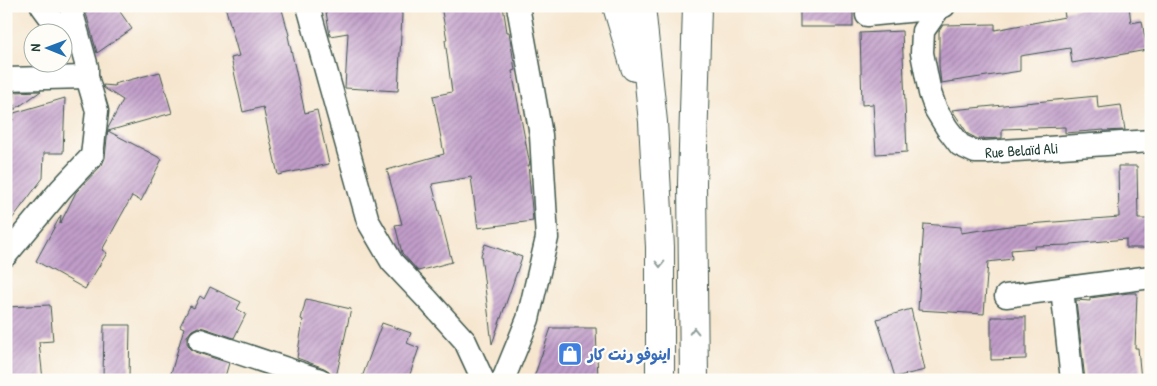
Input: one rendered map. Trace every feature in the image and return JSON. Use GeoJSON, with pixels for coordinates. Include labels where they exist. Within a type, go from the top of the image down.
{"type":"FeatureCollection","features":[{"type":"Feature","properties":{"kind":"highway"},"geometry":{"type":"LineString","coordinates":[[617,6],[635,65],[648,142],[658,224],[660,247],[660,380]]}},
{"type":"Feature","properties":{"kind":"highway"},"geometry":{"type":"LineString","coordinates":[[642,6],[653,122],[658,224]]}},
{"type":"Feature","properties":{"kind":"highway"},"geometry":{"type":"LineString","coordinates":[[681,6],[692,183]]}},
{"type":"Feature","properties":{"kind":"highway"},"geometry":{"type":"LineString","coordinates":[[694,380],[692,183],[697,6]]}},
{"type":"Feature","properties":{"kind":"street"},"geometry":{"type":"LineString","coordinates":[[42,6],[54,22]]}},
{"type":"Feature","properties":{"kind":"street"},"geometry":{"type":"LineString","coordinates":[[6,255],[61,189],[92,156],[97,111],[70,6]]}},
{"type":"Feature","properties":{"kind":"street"},"geometry":{"type":"LineString","coordinates":[[308,6],[368,221],[392,262],[465,341],[483,380]]}},
{"type":"Feature","properties":{"kind":"street"},"geometry":{"type":"LineString","coordinates":[[503,380],[528,319],[546,238],[541,135],[518,6]]}},
{"type":"Feature","properties":{"kind":"street"},"geometry":{"type":"LineString","coordinates":[[867,15],[941,7]]}},
{"type":"Feature","properties":{"kind":"street","name":"Rue Belaïd Ali"},"geometry":{"type":"LineString","coordinates":[[941,7],[923,31],[922,53],[930,93],[936,110],[960,146],[975,152],[987,152],[1151,141]]}},
{"type":"Feature","properties":{"kind":"street"},"geometry":{"type":"LineString","coordinates":[[72,49],[87,72]]}},
{"type":"Feature","properties":{"kind":"street"},"geometry":{"type":"LineString","coordinates":[[6,79],[87,72]]}},
{"type":"Feature","properties":{"kind":"street"},"geometry":{"type":"LineString","coordinates":[[1006,296],[1151,277]]}},
{"type":"Feature","properties":{"kind":"street"},"geometry":{"type":"LineString","coordinates":[[1062,289],[1072,380]]}},
{"type":"Feature","properties":{"kind":"street"},"geometry":{"type":"LineString","coordinates":[[200,340],[320,380]]}},
{"type":"Feature","properties":{"kind":"building"},"geometry":{"type":"Polygon","coordinates":[[[84,6],[116,6],[132,29],[97,53],[84,6]]]}},
{"type":"Feature","properties":{"kind":"building"},"geometry":{"type":"Polygon","coordinates":[[[225,6],[281,6],[305,113],[317,110],[329,164],[278,175],[263,107],[243,112],[231,58],[239,56],[225,6]]]}},
{"type":"Feature","properties":{"kind":"building"},"geometry":{"type":"Polygon","coordinates":[[[325,6],[401,6],[398,91],[345,88],[348,33],[330,36],[325,6]]]}},
{"type":"Feature","properties":{"kind":"building"},"geometry":{"type":"Polygon","coordinates":[[[441,6],[503,6],[515,70],[512,71],[530,165],[528,165],[533,221],[478,228],[471,177],[432,184],[452,262],[418,271],[402,253],[395,225],[402,224],[387,170],[444,154],[433,96],[452,92],[445,40],[447,40],[441,6]]]}},
{"type":"Feature","properties":{"kind":"building"},"geometry":{"type":"Polygon","coordinates":[[[800,6],[853,6],[853,27],[800,27],[800,6]]]}},
{"type":"Feature","properties":{"kind":"building"},"geometry":{"type":"Polygon","coordinates":[[[1093,6],[1129,6],[1131,23],[1142,21],[1147,50],[1072,63],[1070,48],[1020,56],[1020,71],[941,83],[939,31],[943,25],[995,24],[995,30],[1065,17],[1064,11],[1093,6]]]}},
{"type":"Feature","properties":{"kind":"building"},"geometry":{"type":"Polygon","coordinates":[[[902,31],[907,152],[876,154],[873,104],[862,105],[860,33],[902,31]]]}},
{"type":"Feature","properties":{"kind":"building"},"geometry":{"type":"Polygon","coordinates":[[[160,72],[172,113],[108,131],[162,159],[141,201],[132,196],[102,250],[107,253],[85,289],[36,261],[61,215],[60,224],[76,192],[102,165],[105,158],[108,128],[123,100],[104,88],[103,85],[115,86],[114,84],[160,72]]]}},
{"type":"Feature","properties":{"kind":"building"},"geometry":{"type":"Polygon","coordinates":[[[41,91],[14,110],[15,92],[41,91]]]}},
{"type":"Feature","properties":{"kind":"building"},"geometry":{"type":"Polygon","coordinates":[[[1097,96],[1098,108],[1121,105],[1125,130],[1065,133],[1065,127],[1002,129],[1002,138],[978,139],[968,134],[952,110],[1097,96]]]}},
{"type":"Feature","properties":{"kind":"building"},"geometry":{"type":"Polygon","coordinates":[[[65,98],[63,153],[44,153],[43,178],[6,227],[8,137],[6,137],[6,119],[13,120],[14,113],[65,98]]]}},
{"type":"Feature","properties":{"kind":"building"},"geometry":{"type":"Polygon","coordinates":[[[1118,166],[1137,166],[1138,219],[1151,219],[1151,248],[1126,248],[1126,239],[1071,245],[1035,246],[1035,248],[1011,250],[1012,259],[988,262],[984,314],[918,310],[924,224],[961,227],[961,233],[1016,225],[1119,217],[1118,166]]]}},
{"type":"Feature","properties":{"kind":"building"},"geometry":{"type":"Polygon","coordinates":[[[485,244],[522,257],[492,344],[481,255],[485,244]]]}},
{"type":"Feature","properties":{"kind":"building"},"geometry":{"type":"Polygon","coordinates":[[[210,287],[241,302],[237,309],[246,314],[234,338],[198,327],[187,336],[187,343],[195,352],[229,363],[224,380],[169,380],[184,328],[180,326],[190,306],[194,308],[200,296],[204,299],[210,287]]]}},
{"type":"Feature","properties":{"kind":"building"},"geometry":{"type":"Polygon","coordinates":[[[1137,293],[1135,348],[1138,348],[1141,380],[1085,380],[1076,300],[1090,301],[1090,298],[1137,293]]]}},
{"type":"Feature","properties":{"kind":"building"},"geometry":{"type":"Polygon","coordinates":[[[306,299],[351,309],[336,377],[333,377],[324,368],[297,358],[303,320],[301,319],[306,299]]]}},
{"type":"Feature","properties":{"kind":"building"},"geometry":{"type":"Polygon","coordinates":[[[50,305],[53,341],[39,342],[43,380],[6,380],[6,307],[50,305]]]}},
{"type":"Feature","properties":{"kind":"building"},"geometry":{"type":"Polygon","coordinates":[[[911,309],[925,370],[895,377],[877,319],[911,309]]]}},
{"type":"Feature","properties":{"kind":"building"},"geometry":{"type":"Polygon","coordinates":[[[991,317],[1026,317],[1026,359],[991,360],[991,317]]]}},
{"type":"Feature","properties":{"kind":"building"},"geometry":{"type":"Polygon","coordinates":[[[382,323],[411,333],[407,343],[419,348],[408,380],[361,380],[382,323]]]}},
{"type":"Feature","properties":{"kind":"building"},"geometry":{"type":"Polygon","coordinates":[[[104,325],[130,325],[129,378],[103,378],[104,325]]]}},
{"type":"Feature","properties":{"kind":"building","name":"اينوفو رنت كار"},"geometry":{"type":"Polygon","coordinates":[[[551,328],[596,328],[598,380],[533,380],[551,328]]]}},
{"type":"Feature","properties":{"kind":"place","name":"اينوفو رنت كار"},"geometry":{"type":"Point","coordinates":[570,354]}}]}
